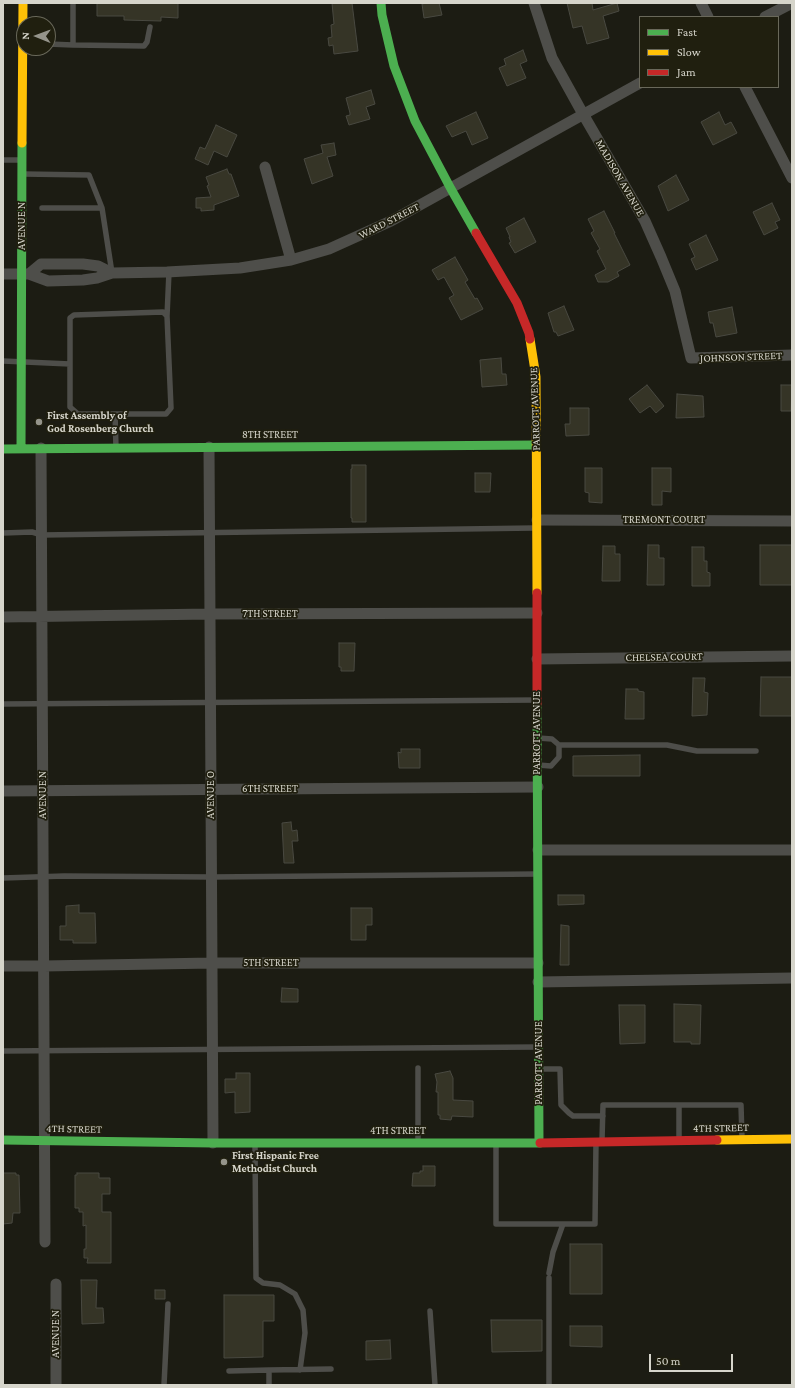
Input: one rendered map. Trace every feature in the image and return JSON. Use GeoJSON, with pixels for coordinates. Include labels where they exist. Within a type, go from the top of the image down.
{"type":"FeatureCollection","features":[{"type":"Feature","properties":{"kind":"street","name":"AVENUE N"},"geometry":{"type":"LineString","coordinates":[[24,3],[24,16]]}},
{"type":"Feature","properties":{"kind":"street","name":"PARROTT AVENUE"},"geometry":{"type":"LineString","coordinates":[[381,3],[394,66],[415,121],[451,189],[517,303],[529,332],[536,377],[539,1143]]}},
{"type":"Feature","properties":{"kind":"street","name":"MADISON AVENUE"},"geometry":{"type":"LineString","coordinates":[[534,3],[552,58],[645,221],[662,257],[675,291],[691,358]]}},
{"type":"Feature","properties":{"kind":"street"},"geometry":{"type":"LineString","coordinates":[[701,3],[708,16]]}},
{"type":"Feature","properties":{"kind":"street"},"geometry":{"type":"LineString","coordinates":[[766,16],[792,3]]}},
{"type":"Feature","properties":{"kind":"street","name":"AVENUE N"},"geometry":{"type":"LineString","coordinates":[[21,449],[21,361],[25,274],[22,174],[24,56]]}},
{"type":"Feature","properties":{"kind":"street","name":"WARD STREET"},"geometry":{"type":"LineString","coordinates":[[3,274],[25,274],[48,281],[83,280],[97,278],[112,273],[169,272],[240,268],[291,260],[329,249],[368,232],[451,189],[639,84]]}},
{"type":"Feature","properties":{"kind":"street"},"geometry":{"type":"LineString","coordinates":[[746,88],[792,178]]}},
{"type":"Feature","properties":{"kind":"street"},"geometry":{"type":"LineString","coordinates":[[265,167],[291,260]]}},
{"type":"Feature","properties":{"kind":"street","name":"WARD STREET"},"geometry":{"type":"LineString","coordinates":[[25,274],[41,264],[83,264],[98,266],[112,273]]}},
{"type":"Feature","properties":{"kind":"street","name":"JOHNSON STREET"},"geometry":{"type":"LineString","coordinates":[[691,358],[792,355]]}},
{"type":"Feature","properties":{"kind":"street","name":"8TH STREET"},"geometry":{"type":"LineString","coordinates":[[3,449],[536,445]]}},
{"type":"Feature","properties":{"kind":"street","name":"AVENUE O"},"geometry":{"type":"LineString","coordinates":[[209,447],[213,1143]]}},
{"type":"Feature","properties":{"kind":"street","name":"AVENUE N"},"geometry":{"type":"LineString","coordinates":[[41,448],[45,1242]]}},
{"type":"Feature","properties":{"kind":"street","name":"TREMONT COURT"},"geometry":{"type":"LineString","coordinates":[[537,524],[792,522]]}},
{"type":"Feature","properties":{"kind":"street","name":"7TH STREET"},"geometry":{"type":"LineString","coordinates":[[3,617],[210,614],[537,613]]}},
{"type":"Feature","properties":{"kind":"street","name":"CHELSEA COURT"},"geometry":{"type":"LineString","coordinates":[[537,659],[792,656]]}},
{"type":"Feature","properties":{"kind":"street","name":"6TH STREET"},"geometry":{"type":"LineString","coordinates":[[3,791],[538,787]]}},
{"type":"Feature","properties":{"kind":"street"},"geometry":{"type":"LineString","coordinates":[[538,850],[792,850]]}},
{"type":"Feature","properties":{"kind":"street","name":"5TH STREET"},"geometry":{"type":"LineString","coordinates":[[3,966],[212,963],[538,963]]}},
{"type":"Feature","properties":{"kind":"street"},"geometry":{"type":"LineString","coordinates":[[538,982],[792,978]]}},
{"type":"Feature","properties":{"kind":"street","name":"4TH STREET"},"geometry":{"type":"LineString","coordinates":[[3,1140],[213,1143],[539,1143],[792,1139]]}},
{"type":"Feature","properties":{"kind":"street","name":"AVENUE N"},"geometry":{"type":"LineString","coordinates":[[56,1284],[56,1385]]}},
{"type":"Feature","properties":{"kind":"lane"},"geometry":{"type":"LineString","coordinates":[[73,3],[73,45]]}},
{"type":"Feature","properties":{"kind":"lane"},"geometry":{"type":"LineString","coordinates":[[56,44],[144,46],[147,42],[150,27]]}},
{"type":"Feature","properties":{"kind":"lane"},"geometry":{"type":"LineString","coordinates":[[3,160],[23,160]]}},
{"type":"Feature","properties":{"kind":"lane"},"geometry":{"type":"LineString","coordinates":[[22,174],[89,175],[102,208],[112,273]]}},
{"type":"Feature","properties":{"kind":"lane"},"geometry":{"type":"LineString","coordinates":[[42,208],[102,208]]}},
{"type":"Feature","properties":{"kind":"lane"},"geometry":{"type":"LineString","coordinates":[[168,316],[162,312],[74,315],[70,318],[70,407],[78,414],[166,414],[171,408],[168,316],[169,272]]}},
{"type":"Feature","properties":{"kind":"lane"},"geometry":{"type":"LineString","coordinates":[[3,361],[70,364]]}},
{"type":"Feature","properties":{"kind":"lane"},"geometry":{"type":"LineString","coordinates":[[115,414],[116,448]]}},
{"type":"Feature","properties":{"kind":"lane"},"geometry":{"type":"LineString","coordinates":[[3,533],[32,532],[42,535],[537,524]]}},
{"type":"Feature","properties":{"kind":"lane"},"geometry":{"type":"LineString","coordinates":[[3,704],[537,700]]}},
{"type":"Feature","properties":{"kind":"lane"},"geometry":{"type":"LineString","coordinates":[[538,738],[552,739],[559,745],[667,744],[697,751],[756,751]]}},
{"type":"Feature","properties":{"kind":"lane"},"geometry":{"type":"LineString","coordinates":[[538,766],[551,766],[559,757],[559,745]]}},
{"type":"Feature","properties":{"kind":"lane"},"geometry":{"type":"LineString","coordinates":[[3,878],[64,876],[212,877],[538,874]]}},
{"type":"Feature","properties":{"kind":"lane"},"geometry":{"type":"LineString","coordinates":[[3,1051],[539,1047]]}},
{"type":"Feature","properties":{"kind":"lane"},"geometry":{"type":"LineString","coordinates":[[418,1068],[418,1143]]}},
{"type":"Feature","properties":{"kind":"lane"},"geometry":{"type":"LineString","coordinates":[[539,1069],[560,1069],[561,1105],[569,1114],[573,1116],[603,1116]]}},
{"type":"Feature","properties":{"kind":"lane"},"geometry":{"type":"LineString","coordinates":[[496,1143],[496,1224],[595,1224],[599,1142],[603,1105],[741,1106],[742,1140]]}},
{"type":"Feature","properties":{"kind":"lane"},"geometry":{"type":"LineString","coordinates":[[679,1105],[679,1141]]}},
{"type":"Feature","properties":{"kind":"lane"},"geometry":{"type":"LineString","coordinates":[[254,1143],[256,1278],[263,1283],[280,1285],[295,1294],[303,1310],[305,1333],[300,1370]]}},
{"type":"Feature","properties":{"kind":"lane"},"geometry":{"type":"LineString","coordinates":[[549,1385],[549,1276],[553,1252],[563,1224]]}},
{"type":"Feature","properties":{"kind":"lane"},"geometry":{"type":"LineString","coordinates":[[164,1385],[168,1304]]}},
{"type":"Feature","properties":{"kind":"lane"},"geometry":{"type":"LineString","coordinates":[[430,1311],[435,1385]]}},
{"type":"Feature","properties":{"kind":"lane"},"geometry":{"type":"LineString","coordinates":[[229,1371],[331,1369]]}},
{"type":"Feature","properties":{"kind":"lane"},"geometry":{"type":"LineString","coordinates":[[269,1385],[270,1370]]}},
{"type":"Feature","properties":{"kind":"building"},"geometry":{"type":"Polygon","coordinates":[[[97,3],[178,3],[178,18],[161,17],[161,21],[124,20],[124,16],[97,16],[97,3]]]}},
{"type":"Feature","properties":{"kind":"building"},"geometry":{"type":"Polygon","coordinates":[[[332,3],[352,3],[358,51],[334,54],[333,45],[329,46],[328,38],[332,37],[331,25],[334,24],[332,3]]]}},
{"type":"Feature","properties":{"kind":"building"},"geometry":{"type":"Polygon","coordinates":[[[439,3],[442,15],[424,18],[422,4],[439,3]]]}},
{"type":"Feature","properties":{"kind":"building"},"geometry":{"type":"Polygon","coordinates":[[[567,3],[592,3],[593,10],[617,3],[619,11],[603,16],[609,38],[587,44],[582,26],[573,28],[567,3]]]}},
{"type":"Feature","properties":{"kind":"building"},"geometry":{"type":"Polygon","coordinates":[[[523,50],[527,61],[520,64],[526,78],[507,86],[499,68],[506,65],[504,59],[523,50]]]}},
{"type":"Feature","properties":{"kind":"building"},"geometry":{"type":"Polygon","coordinates":[[[371,90],[375,104],[366,107],[370,119],[349,125],[346,116],[350,115],[350,113],[346,98],[371,90]]]}},
{"type":"Feature","properties":{"kind":"building"},"geometry":{"type":"Polygon","coordinates":[[[476,112],[488,138],[472,145],[466,131],[452,137],[446,126],[476,112]]]}},
{"type":"Feature","properties":{"kind":"building"},"geometry":{"type":"Polygon","coordinates":[[[719,112],[725,125],[731,122],[737,133],[713,145],[701,122],[719,112]]]}},
{"type":"Feature","properties":{"kind":"building"},"geometry":{"type":"Polygon","coordinates":[[[216,125],[237,135],[227,157],[214,151],[208,165],[195,159],[200,147],[205,149],[216,125]]]}},
{"type":"Feature","properties":{"kind":"building"},"geometry":{"type":"Polygon","coordinates":[[[334,143],[336,155],[327,157],[333,176],[312,184],[304,159],[323,153],[321,145],[334,143]]]}},
{"type":"Feature","properties":{"kind":"building"},"geometry":{"type":"Polygon","coordinates":[[[227,169],[229,174],[231,174],[239,196],[214,205],[214,210],[201,211],[201,208],[196,208],[196,198],[211,197],[207,186],[209,185],[206,177],[227,169]]]}},
{"type":"Feature","properties":{"kind":"building"},"geometry":{"type":"Polygon","coordinates":[[[676,175],[689,200],[668,211],[658,186],[676,175]]]}},
{"type":"Feature","properties":{"kind":"building"},"geometry":{"type":"Polygon","coordinates":[[[772,203],[780,220],[775,222],[778,228],[764,235],[753,212],[772,203]]]}},
{"type":"Feature","properties":{"kind":"building"},"geometry":{"type":"Polygon","coordinates":[[[604,211],[630,265],[617,272],[619,276],[608,282],[598,282],[595,275],[606,269],[597,251],[600,249],[591,233],[594,231],[588,219],[604,211]]]}},
{"type":"Feature","properties":{"kind":"building"},"geometry":{"type":"Polygon","coordinates":[[[524,218],[536,242],[515,253],[509,243],[511,242],[510,237],[506,228],[524,218]]]}},
{"type":"Feature","properties":{"kind":"building"},"geometry":{"type":"Polygon","coordinates":[[[706,235],[718,260],[696,270],[691,259],[695,257],[689,244],[706,235]]]}},
{"type":"Feature","properties":{"kind":"building"},"geometry":{"type":"Polygon","coordinates":[[[455,257],[468,280],[465,282],[483,309],[461,320],[449,298],[454,295],[444,277],[438,280],[432,270],[455,257]]]}},
{"type":"Feature","properties":{"kind":"building"},"geometry":{"type":"Polygon","coordinates":[[[564,306],[574,330],[558,336],[556,332],[554,332],[548,313],[564,306]]]}},
{"type":"Feature","properties":{"kind":"building"},"geometry":{"type":"Polygon","coordinates":[[[732,307],[737,333],[716,337],[713,323],[710,323],[708,312],[732,307]]]}},
{"type":"Feature","properties":{"kind":"building"},"geometry":{"type":"Polygon","coordinates":[[[501,358],[502,374],[506,374],[507,385],[482,387],[480,360],[501,358]]]}},
{"type":"Feature","properties":{"kind":"building"},"geometry":{"type":"Polygon","coordinates":[[[647,385],[664,406],[656,413],[650,406],[640,413],[629,399],[647,385]]]}},
{"type":"Feature","properties":{"kind":"building"},"geometry":{"type":"Polygon","coordinates":[[[781,385],[792,385],[791,411],[781,411],[781,385]]]}},
{"type":"Feature","properties":{"kind":"building"},"geometry":{"type":"Polygon","coordinates":[[[677,394],[703,396],[704,417],[676,418],[677,394]]]}},
{"type":"Feature","properties":{"kind":"building"},"geometry":{"type":"Polygon","coordinates":[[[570,408],[589,408],[589,435],[566,436],[565,424],[570,424],[570,408]]]}},
{"type":"Feature","properties":{"kind":"building"},"geometry":{"type":"Polygon","coordinates":[[[352,465],[366,465],[366,522],[352,522],[351,518],[352,465]]]}},
{"type":"Feature","properties":{"kind":"building"},"geometry":{"type":"Polygon","coordinates":[[[585,468],[602,468],[602,503],[589,502],[589,493],[585,492],[585,468]]]}},
{"type":"Feature","properties":{"kind":"building"},"geometry":{"type":"Polygon","coordinates":[[[652,468],[671,468],[671,492],[662,491],[662,505],[652,505],[652,468]]]}},
{"type":"Feature","properties":{"kind":"building"},"geometry":{"type":"Polygon","coordinates":[[[475,473],[491,473],[490,492],[475,492],[475,473]]]}},
{"type":"Feature","properties":{"kind":"building"},"geometry":{"type":"Polygon","coordinates":[[[648,545],[659,545],[659,558],[664,558],[664,585],[647,585],[648,545]]]}},
{"type":"Feature","properties":{"kind":"building"},"geometry":{"type":"Polygon","coordinates":[[[760,545],[792,545],[792,585],[760,585],[760,545]]]}},
{"type":"Feature","properties":{"kind":"building"},"geometry":{"type":"Polygon","coordinates":[[[603,546],[615,546],[615,554],[620,554],[620,581],[602,581],[603,546]]]}},
{"type":"Feature","properties":{"kind":"building"},"geometry":{"type":"Polygon","coordinates":[[[692,547],[704,547],[704,561],[707,561],[707,572],[710,573],[710,586],[692,586],[692,547]]]}},
{"type":"Feature","properties":{"kind":"building"},"geometry":{"type":"Polygon","coordinates":[[[339,643],[355,643],[354,671],[341,671],[341,667],[339,667],[339,643]]]}},
{"type":"Feature","properties":{"kind":"building"},"geometry":{"type":"Polygon","coordinates":[[[761,677],[792,677],[792,716],[760,716],[761,677]]]}},
{"type":"Feature","properties":{"kind":"building"},"geometry":{"type":"Polygon","coordinates":[[[693,678],[705,678],[704,692],[708,693],[707,715],[692,716],[693,678]]]}},
{"type":"Feature","properties":{"kind":"building"},"geometry":{"type":"Polygon","coordinates":[[[626,689],[638,689],[638,691],[644,692],[644,719],[625,719],[626,689]]]}},
{"type":"Feature","properties":{"kind":"building"},"geometry":{"type":"Polygon","coordinates":[[[401,749],[420,749],[420,768],[399,768],[398,752],[401,753],[401,749]]]}},
{"type":"Feature","properties":{"kind":"building"},"geometry":{"type":"Polygon","coordinates":[[[640,755],[640,776],[573,776],[573,756],[640,755]]]}},
{"type":"Feature","properties":{"kind":"building"},"geometry":{"type":"Polygon","coordinates":[[[291,822],[292,831],[297,830],[298,841],[292,841],[294,863],[284,863],[282,823],[291,822]]]}},
{"type":"Feature","properties":{"kind":"building"},"geometry":{"type":"Polygon","coordinates":[[[558,895],[584,895],[584,904],[558,905],[558,895]]]}},
{"type":"Feature","properties":{"kind":"building"},"geometry":{"type":"Polygon","coordinates":[[[79,905],[79,913],[95,913],[96,943],[73,943],[73,940],[60,940],[60,926],[66,926],[66,906],[79,905]]]}},
{"type":"Feature","properties":{"kind":"building"},"geometry":{"type":"Polygon","coordinates":[[[351,908],[372,908],[372,925],[366,925],[366,940],[351,940],[351,908]]]}},
{"type":"Feature","properties":{"kind":"building"},"geometry":{"type":"Polygon","coordinates":[[[561,925],[569,926],[569,965],[560,965],[561,925]]]}},
{"type":"Feature","properties":{"kind":"building"},"geometry":{"type":"Polygon","coordinates":[[[282,988],[298,989],[298,1002],[281,1002],[282,988]]]}},
{"type":"Feature","properties":{"kind":"building"},"geometry":{"type":"Polygon","coordinates":[[[674,1004],[701,1005],[700,1044],[691,1044],[691,1042],[674,1042],[674,1004]]]}},
{"type":"Feature","properties":{"kind":"building"},"geometry":{"type":"Polygon","coordinates":[[[619,1005],[645,1005],[645,1043],[620,1044],[619,1005]]]}},
{"type":"Feature","properties":{"kind":"building"},"geometry":{"type":"Polygon","coordinates":[[[450,1071],[453,1078],[453,1100],[473,1101],[473,1117],[452,1116],[451,1120],[440,1119],[440,1115],[438,1115],[438,1092],[436,1092],[437,1082],[435,1074],[450,1071]]]}},
{"type":"Feature","properties":{"kind":"building"},"geometry":{"type":"Polygon","coordinates":[[[236,1073],[250,1073],[250,1112],[235,1113],[235,1092],[225,1093],[225,1079],[236,1079],[236,1073]]]}},
{"type":"Feature","properties":{"kind":"building"},"geometry":{"type":"Polygon","coordinates":[[[423,1166],[435,1166],[435,1186],[412,1186],[413,1173],[420,1173],[420,1171],[423,1171],[423,1166]]]}},
{"type":"Feature","properties":{"kind":"building"},"geometry":{"type":"Polygon","coordinates":[[[3,1173],[16,1173],[16,1175],[19,1175],[20,1213],[13,1213],[12,1223],[3,1224],[3,1173]]]}},
{"type":"Feature","properties":{"kind":"building"},"geometry":{"type":"Polygon","coordinates":[[[77,1173],[99,1173],[99,1178],[110,1178],[110,1194],[102,1194],[102,1212],[111,1212],[111,1263],[87,1263],[88,1258],[84,1258],[84,1249],[86,1249],[86,1225],[83,1226],[83,1212],[79,1212],[79,1208],[75,1208],[75,1175],[77,1175],[77,1173]]]}},
{"type":"Feature","properties":{"kind":"building"},"geometry":{"type":"Polygon","coordinates":[[[570,1244],[602,1244],[602,1294],[570,1294],[570,1244]]]}},
{"type":"Feature","properties":{"kind":"building"},"geometry":{"type":"Polygon","coordinates":[[[81,1280],[97,1280],[96,1308],[103,1308],[104,1323],[82,1324],[81,1280]]]}},
{"type":"Feature","properties":{"kind":"building"},"geometry":{"type":"Polygon","coordinates":[[[155,1290],[165,1290],[165,1299],[155,1299],[155,1290]]]}},
{"type":"Feature","properties":{"kind":"building"},"geometry":{"type":"Polygon","coordinates":[[[224,1295],[274,1295],[274,1321],[263,1321],[263,1357],[224,1358],[224,1295]]]}},
{"type":"Feature","properties":{"kind":"building"},"geometry":{"type":"Polygon","coordinates":[[[491,1320],[542,1320],[542,1351],[492,1352],[491,1320]]]}},
{"type":"Feature","properties":{"kind":"building"},"geometry":{"type":"Polygon","coordinates":[[[570,1326],[602,1326],[602,1347],[570,1346],[570,1326]]]}},
{"type":"Feature","properties":{"kind":"building"},"geometry":{"type":"Polygon","coordinates":[[[390,1340],[391,1359],[366,1360],[366,1341],[390,1340]]]}},
{"type":"Feature","properties":{"kind":"traffic: fast"},"geometry":{"type":"LineString","coordinates":[[381,3],[382,15],[394,66],[415,121],[476,233]]}},
{"type":"Feature","properties":{"kind":"traffic: fast"},"geometry":{"type":"LineString","coordinates":[[21,449],[22,143]]}},
{"type":"Feature","properties":{"kind":"traffic: fast"},"geometry":{"type":"LineString","coordinates":[[3,449],[536,445]]}},
{"type":"Feature","properties":{"kind":"traffic: fast"},"geometry":{"type":"LineString","coordinates":[[537,705],[539,1143]]}},
{"type":"Feature","properties":{"kind":"traffic: fast"},"geometry":{"type":"LineString","coordinates":[[3,1140],[213,1143],[540,1143]]}},
{"type":"Feature","properties":{"kind":"traffic: slow"},"geometry":{"type":"LineString","coordinates":[[22,143],[23,3]]}},
{"type":"Feature","properties":{"kind":"traffic: slow"},"geometry":{"type":"LineString","coordinates":[[530,339],[536,377],[537,593]]}},
{"type":"Feature","properties":{"kind":"traffic: slow"},"geometry":{"type":"LineString","coordinates":[[717,1140],[792,1139]]}},
{"type":"Feature","properties":{"kind":"traffic: jam"},"geometry":{"type":"LineString","coordinates":[[476,233],[517,303],[530,339]]}},
{"type":"Feature","properties":{"kind":"traffic: jam"},"geometry":{"type":"LineString","coordinates":[[537,593],[537,705]]}},
{"type":"Feature","properties":{"kind":"traffic: jam"},"geometry":{"type":"LineString","coordinates":[[540,1143],[717,1140]]}},
{"type":"Feature","properties":{"kind":"place","name":"First Assembly of God Rosenberg Church"},"geometry":{"type":"Point","coordinates":[39,422]}},
{"type":"Feature","properties":{"kind":"place","name":"First Hispanic Free Methodist Church"},"geometry":{"type":"Point","coordinates":[224,1162]}}]}
